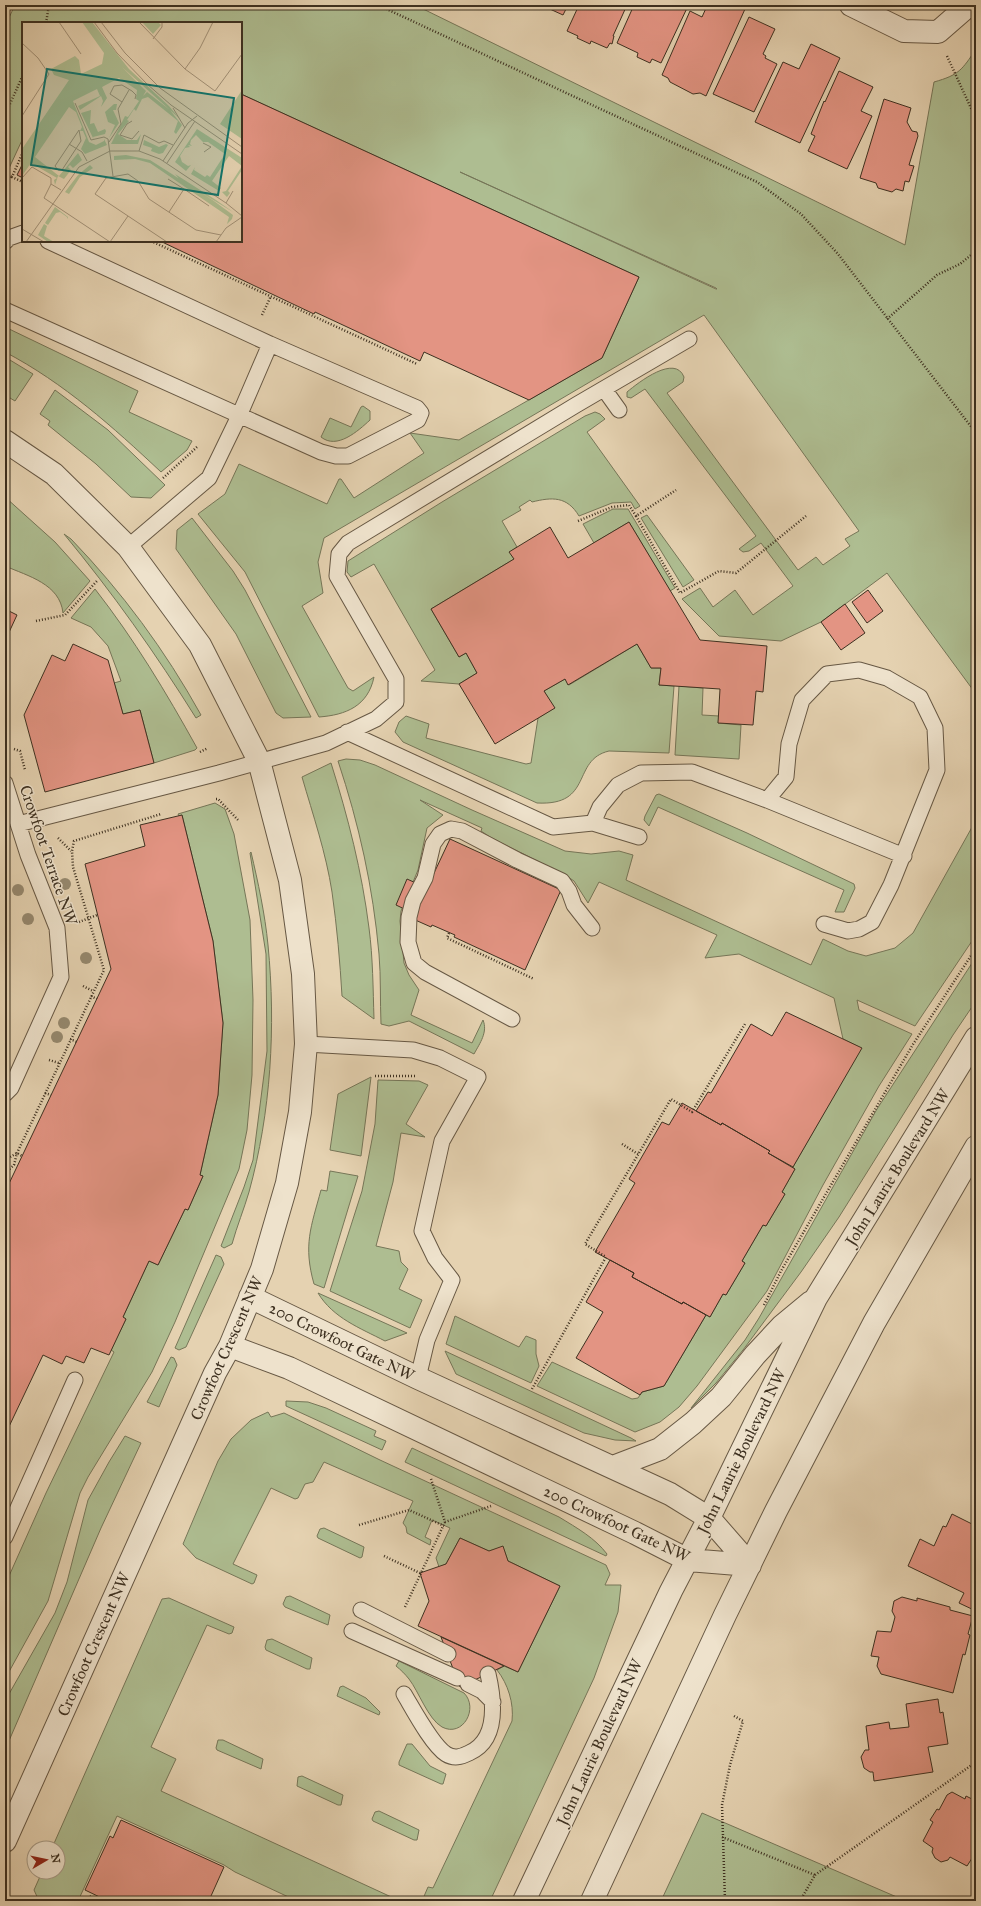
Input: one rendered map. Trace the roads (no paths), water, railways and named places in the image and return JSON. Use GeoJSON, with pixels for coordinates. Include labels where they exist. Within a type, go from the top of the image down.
{"type":"FeatureCollection","features":[{"type":"Feature","properties":{"kind":"street"},"geometry":{"type":"LineString","coordinates":[[851,5],[904,31],[938,32],[970,5]]}},
{"type":"Feature","properties":{"kind":"street","name":"Crowfoot Crescent NW"},"geometry":{"type":"LineString","coordinates":[[5,441],[54,474],[128,547],[200,645],[259,761],[290,880],[303,974],[306,1044],[300,1112],[287,1183],[262,1269],[230,1346],[206,1395],[5,1841]]}},
{"type":"Feature","properties":{"kind":"street","name":"John Laurie Boulevard NW"},"geometry":{"type":"LineString","coordinates":[[524,1901],[671,1591],[709,1518],[816,1298],[976,1038]]}},
{"type":"Feature","properties":{"kind":"street"},"geometry":{"type":"LineString","coordinates":[[592,1901],[725,1615],[750,1565],[874,1323],[976,1147]]}},
{"type":"Feature","properties":{"kind":"street","name":"200 Crowfoot Gate NW"},"geometry":{"type":"LineString","coordinates":[[250,1297],[418,1378],[670,1494],[709,1518],[750,1565]]}},
{"type":"Feature","properties":{"kind":"street"},"geometry":{"type":"LineString","coordinates":[[613,1467],[660,1449],[693,1424],[721,1397],[755,1355],[782,1326],[816,1298]]}},
{"type":"Feature","properties":{"kind":"street","name":"200 Crowfoot Gate NW"},"geometry":{"type":"LineString","coordinates":[[230,1346],[289,1368],[628,1529],[688,1560],[750,1565]]}},
{"type":"Feature","properties":{"kind":"lane"},"geometry":{"type":"LineString","coordinates":[[5,242],[9,238],[22,233]]}},
{"type":"Feature","properties":{"kind":"lane"},"geometry":{"type":"LineString","coordinates":[[5,310],[239,416],[321,452],[336,456],[348,456],[418,420],[421,413],[417,408],[270,344],[50,242]]}},
{"type":"Feature","properties":{"kind":"lane"},"geometry":{"type":"LineString","coordinates":[[18,824],[219,773],[326,743],[376,718],[396,702],[396,679],[336,576],[339,554],[348,544],[689,339]]}},
{"type":"Feature","properties":{"kind":"lane"},"geometry":{"type":"LineString","coordinates":[[128,547],[209,478],[239,416],[270,344]]}},
{"type":"Feature","properties":{"kind":"lane"},"geometry":{"type":"LineString","coordinates":[[604,389],[619,410]]}},
{"type":"Feature","properties":{"kind":"lane"},"geometry":{"type":"LineString","coordinates":[[767,800],[786,777],[789,744],[802,700],[827,674],[859,670],[887,678],[920,697],[935,728],[937,770],[904,856],[883,904],[872,922],[859,929],[848,931],[824,924]]}},
{"type":"Feature","properties":{"kind":"lane"},"geometry":{"type":"LineString","coordinates":[[347,732],[553,828],[593,823],[638,837]]}},
{"type":"Feature","properties":{"kind":"lane"},"geometry":{"type":"LineString","coordinates":[[593,823],[600,807],[618,785],[641,773],[692,772],[767,800],[904,856]]}},
{"type":"Feature","properties":{"kind":"lane","name":"Crowfoot Terrace NW"},"geometry":{"type":"LineString","coordinates":[[5,783],[28,855],[57,928],[61,977],[11,1088],[5,1094]]}},
{"type":"Feature","properties":{"kind":"lane"},"geometry":{"type":"LineString","coordinates":[[512,1019],[425,972],[414,963],[408,942],[409,917],[413,901],[425,878],[433,844],[440,834],[451,829],[462,831],[517,860],[562,881],[569,890],[574,906],[592,928]]}},
{"type":"Feature","properties":{"kind":"lane"},"geometry":{"type":"LineString","coordinates":[[306,1044],[413,1050],[440,1058],[478,1076],[442,1141],[422,1231],[434,1258],[452,1280],[427,1340],[418,1378]]}},
{"type":"Feature","properties":{"kind":"lane"},"geometry":{"type":"LineString","coordinates":[[5,1537],[76,1380]]}},
{"type":"Feature","properties":{"kind":"lane"},"geometry":{"type":"LineString","coordinates":[[361,1610],[448,1654]]}},
{"type":"Feature","properties":{"kind":"lane"},"geometry":{"type":"LineString","coordinates":[[352,1631],[482,1691],[493,1702]]}},
{"type":"Feature","properties":{"kind":"lane"},"geometry":{"type":"LineString","coordinates":[[404,1694],[440,1748],[444,1753],[454,1757],[476,1750],[484,1741],[494,1715],[488,1674]]}}]}
